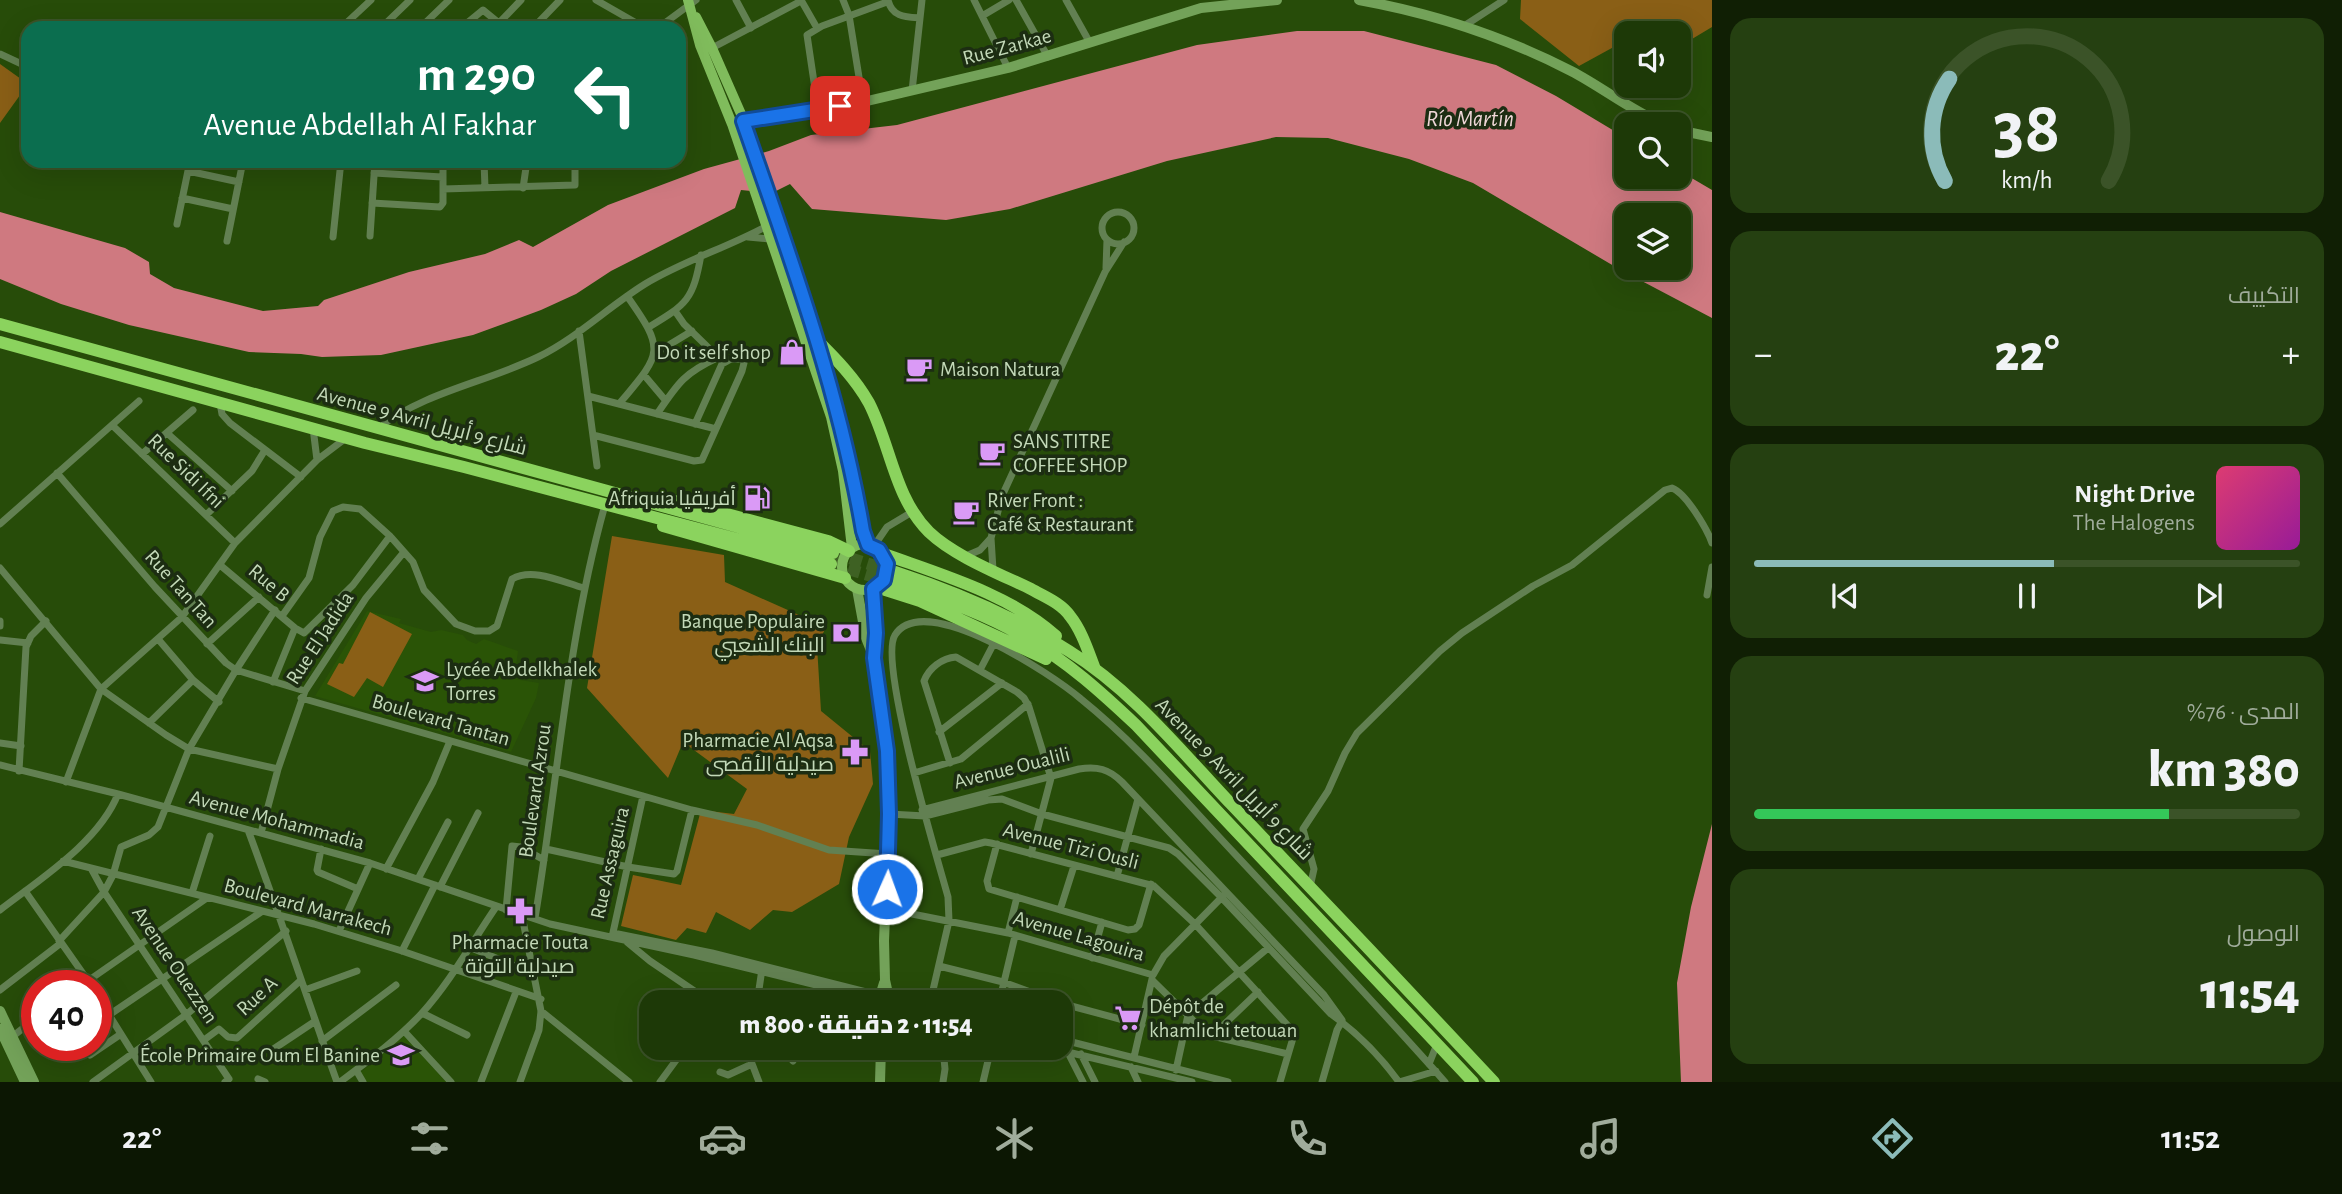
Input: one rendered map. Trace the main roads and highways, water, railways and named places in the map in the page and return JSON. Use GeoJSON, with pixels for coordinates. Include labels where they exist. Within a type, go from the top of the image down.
{"type":"FeatureCollection","features":[{"type":"Feature","properties":{"kind":"highway","name":"Avenue 9 Avril شارع 9 أبريل"},"geometry":{"type":"LineString","coordinates":[[0,324],[490,460],[636,497],[832,558],[605,505],[346,438],[0,342]]}},
{"type":"Feature","properties":{"kind":"highway"},"geometry":{"type":"LineString","coordinates":[[815,338],[850,374],[870,405],[912,512],[932,534],[966,556],[1049,599],[1070,615],[1095,669]]}},
{"type":"Feature","properties":{"kind":"highway"},"geometry":{"type":"LineString","coordinates":[[636,497],[679,502],[737,516],[851,549]]}},
{"type":"Feature","properties":{"kind":"highway"},"geometry":{"type":"LineString","coordinates":[[635,511],[676,531],[845,578]]}},
{"type":"Feature","properties":{"kind":"highway"},"geometry":{"type":"LineString","coordinates":[[875,548],[971,587],[1018,610],[1051,631],[1071,651]]}},
{"type":"Feature","properties":{"kind":"highway","name":"Avenue 9 Avril شارع 9 أبريل"},"geometry":{"type":"LineString","coordinates":[[1473,1082],[1136,725],[1078,674],[1036,643],[1004,626],[894,577],[979,603],[1071,651],[1095,669],[1143,711],[1494,1082]]}},
{"type":"Feature","properties":{"kind":"highway"},"geometry":{"type":"LineString","coordinates":[[874,588],[920,601],[970,622],[1078,674]]}},
{"type":"Feature","properties":{"kind":"main road"},"geometry":{"type":"LineString","coordinates":[[692,5],[700,45],[738,123],[764,224],[791,293],[831,417],[843,471],[851,549],[842,562],[845,578],[857,589],[874,588],[886,575],[887,564],[863,531],[840,417],[776,215],[738,123],[712,48],[692,5]]}},
{"type":"Feature","properties":{"kind":"main road"},"geometry":{"type":"LineString","coordinates":[[851,549],[875,548]]}},
{"type":"Feature","properties":{"kind":"water","name":"Río Martín"},"geometry":{"type":"Polygon","coordinates":[[[1297,31],[1364,31],[1496,65],[1556,96],[1614,131],[1614,189],[1691,189],[1691,178],[1712,190],[1712,318],[1640,280],[1691,280],[1691,203],[1614,203],[1614,266],[1473,183],[1409,159],[1328,138],[1276,137],[1167,161],[1010,209],[946,220],[812,209],[790,184],[772,193],[741,190],[735,208],[611,271],[576,294],[473,335],[381,355],[322,357],[249,352],[129,325],[61,304],[0,279],[0,212],[125,248],[149,262],[150,274],[174,288],[263,311],[318,306],[324,300],[409,272],[485,254],[519,240],[533,247],[608,205],[704,169],[769,151],[811,135],[897,125],[1197,45],[1297,31]]]}},
{"type":"Feature","properties":{"kind":"water"},"geometry":{"type":"Polygon","coordinates":[[[1712,824],[1712,1082],[1681,1082],[1677,983],[1691,907],[1712,824]]]}},
{"type":"Feature","properties":{"kind":"tunnel"},"geometry":{"type":"LineString","coordinates":[[833,553],[895,572]]}},
{"type":"Feature","properties":{"kind":"tunnel"},"geometry":{"type":"LineString","coordinates":[[831,564],[892,582]]}},
{"type":"Feature","properties":{"kind":"place","name":"Do it self shop"},"geometry":{"type":"Point","coordinates":[792,352]}},
{"type":"Feature","properties":{"kind":"place","name":"Maison Natura"},"geometry":{"type":"Point","coordinates":[919,369]}},
{"type":"Feature","properties":{"kind":"place","name":"SANS TITRE COFFEE SHOP"},"geometry":{"type":"Point","coordinates":[992,453]}},
{"type":"Feature","properties":{"kind":"place","name":"Afriquia أفريقيا"},"geometry":{"type":"Point","coordinates":[757,498]}},
{"type":"Feature","properties":{"kind":"place","name":"River Front : Café & Restaurant"},"geometry":{"type":"Point","coordinates":[966,512]}},
{"type":"Feature","properties":{"kind":"place","name":"Banque Populaire البنك الشعبي"},"geometry":{"type":"Point","coordinates":[846,633]}},
{"type":"Feature","properties":{"kind":"place","name":"Lycée Abdelkhalek Torres"},"geometry":{"type":"Point","coordinates":[425,681]}},
{"type":"Feature","properties":{"kind":"place","name":"Pharmacie Al Aqsa صيدلية الأقصى"},"geometry":{"type":"Point","coordinates":[855,752]}},
{"type":"Feature","properties":{"kind":"place","name":"Pharmacie Touta صيدلية التوتة"},"geometry":{"type":"Point","coordinates":[520,911]}},
{"type":"Feature","properties":{"kind":"place","name":"Dépôt de khamlichi tetouan"},"geometry":{"type":"Point","coordinates":[1128,1018]}},
{"type":"Feature","properties":{"kind":"place","name":"École Primaire Oum El Banine"},"geometry":{"type":"Point","coordinates":[401,1055]}}]}
